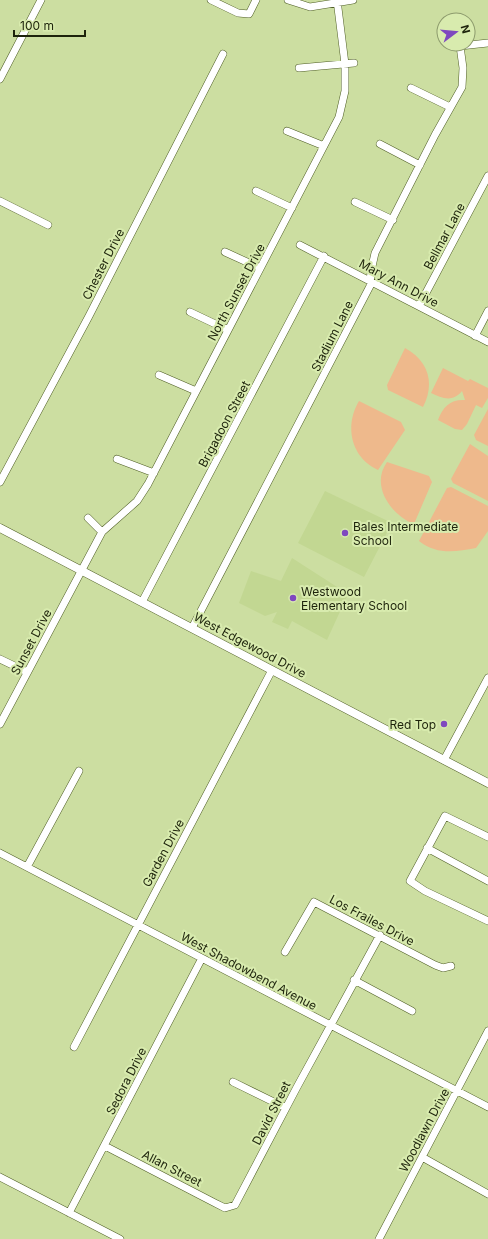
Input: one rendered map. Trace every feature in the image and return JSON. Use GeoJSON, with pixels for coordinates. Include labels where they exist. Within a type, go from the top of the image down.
{"type":"FeatureCollection","features":[{"type":"Feature","properties":{"kind":"main road","name":"West Edgewood Drive"},"geometry":{"type":"LineString","coordinates":[[0,528],[488,783]]}},
{"type":"Feature","properties":{"kind":"street"},"geometry":{"type":"LineString","coordinates":[[0,79],[41,0]]}},
{"type":"Feature","properties":{"kind":"street"},"geometry":{"type":"LineString","coordinates":[[211,0],[238,13],[249,14],[256,0]]}},
{"type":"Feature","properties":{"kind":"street"},"geometry":{"type":"LineString","coordinates":[[288,0],[310,7],[337,1],[353,0]]}},
{"type":"Feature","properties":{"kind":"street","name":"North Sunset Drive"},"geometry":{"type":"LineString","coordinates":[[81,570],[102,532],[137,501],[154,473],[339,117],[345,92],[345,64],[337,1]]}},
{"type":"Feature","properties":{"kind":"street","name":"Stadium Lane"},"geometry":{"type":"LineString","coordinates":[[192,628],[370,286],[375,254],[450,107],[462,87],[463,68],[460,46],[488,43]]}},
{"type":"Feature","properties":{"kind":"street","name":"Chester Drive"},"geometry":{"type":"LineString","coordinates":[[0,482],[92,310],[223,54]]}},
{"type":"Feature","properties":{"kind":"street"},"geometry":{"type":"LineString","coordinates":[[299,68],[354,63]]}},
{"type":"Feature","properties":{"kind":"street"},"geometry":{"type":"LineString","coordinates":[[411,88],[450,107]]}},
{"type":"Feature","properties":{"kind":"street"},"geometry":{"type":"LineString","coordinates":[[287,131],[324,146]]}},
{"type":"Feature","properties":{"kind":"street"},"geometry":{"type":"LineString","coordinates":[[380,144],[420,165]]}},
{"type":"Feature","properties":{"kind":"street","name":"Bellmar Lane"},"geometry":{"type":"LineString","coordinates":[[419,306],[488,176]]}},
{"type":"Feature","properties":{"kind":"street"},"geometry":{"type":"LineString","coordinates":[[256,191],[292,208]]}},
{"type":"Feature","properties":{"kind":"street"},"geometry":{"type":"LineString","coordinates":[[0,201],[48,225]]}},
{"type":"Feature","properties":{"kind":"street"},"geometry":{"type":"LineString","coordinates":[[355,202],[393,220]]}},
{"type":"Feature","properties":{"kind":"street","name":"Mary Ann Drive"},"geometry":{"type":"LineString","coordinates":[[300,244],[488,342]]}},
{"type":"Feature","properties":{"kind":"street"},"geometry":{"type":"LineString","coordinates":[[225,252],[260,268]]}},
{"type":"Feature","properties":{"kind":"street","name":"Brigadoon Street"},"geometry":{"type":"LineString","coordinates":[[142,602],[324,256]]}},
{"type":"Feature","properties":{"kind":"street"},"geometry":{"type":"LineString","coordinates":[[475,336],[488,311]]}},
{"type":"Feature","properties":{"kind":"street"},"geometry":{"type":"LineString","coordinates":[[190,312],[228,330]]}},
{"type":"Feature","properties":{"kind":"street"},"geometry":{"type":"LineString","coordinates":[[159,375],[196,391]]}},
{"type":"Feature","properties":{"kind":"street"},"geometry":{"type":"LineString","coordinates":[[117,458],[154,473]]}},
{"type":"Feature","properties":{"kind":"street"},"geometry":{"type":"LineString","coordinates":[[88,518],[102,532]]}},
{"type":"Feature","properties":{"kind":"street","name":"Sunset Drive"},"geometry":{"type":"LineString","coordinates":[[0,724],[81,570]]}},
{"type":"Feature","properties":{"kind":"street"},"geometry":{"type":"LineString","coordinates":[[0,658],[27,672]]}},
{"type":"Feature","properties":{"kind":"street","name":"Garden Drive"},"geometry":{"type":"LineString","coordinates":[[74,1047],[272,670]]}},
{"type":"Feature","properties":{"kind":"street"},"geometry":{"type":"LineString","coordinates":[[444,760],[488,678]]}},
{"type":"Feature","properties":{"kind":"street"},"geometry":{"type":"LineString","coordinates":[[27,867],[79,771]]}},
{"type":"Feature","properties":{"kind":"street"},"geometry":{"type":"LineString","coordinates":[[488,837],[445,816],[410,881],[424,891],[488,921]]}},
{"type":"Feature","properties":{"kind":"street"},"geometry":{"type":"LineString","coordinates":[[427,848],[488,881]]}},
{"type":"Feature","properties":{"kind":"street","name":"West Shadowbend Avenue"},"geometry":{"type":"LineString","coordinates":[[0,853],[488,1107]]}},
{"type":"Feature","properties":{"kind":"street","name":"Los Frailes Drive"},"geometry":{"type":"LineString","coordinates":[[285,952],[314,902],[380,935],[435,965],[443,968],[450,966]]}},
{"type":"Feature","properties":{"kind":"street","name":"David Street"},"geometry":{"type":"LineString","coordinates":[[230,1207],[235,1205],[354,980],[380,935]]}},
{"type":"Feature","properties":{"kind":"street","name":"Sedora Drive"},"geometry":{"type":"LineString","coordinates":[[69,1213],[202,958]]}},
{"type":"Feature","properties":{"kind":"street"},"geometry":{"type":"LineString","coordinates":[[354,980],[412,1011]]}},
{"type":"Feature","properties":{"kind":"street","name":"Woodlawn Drive"},"geometry":{"type":"LineString","coordinates":[[379,1239],[488,1031]]}},
{"type":"Feature","properties":{"kind":"street"},"geometry":{"type":"LineString","coordinates":[[233,1082],[286,1108]]}},
{"type":"Feature","properties":{"kind":"street","name":"Allan Street"},"geometry":{"type":"LineString","coordinates":[[105,1146],[215,1203],[230,1207]]}},
{"type":"Feature","properties":{"kind":"street"},"geometry":{"type":"LineString","coordinates":[[422,1157],[488,1194]]}},
{"type":"Feature","properties":{"kind":"street"},"geometry":{"type":"LineString","coordinates":[[0,1177],[120,1239]]}},
{"type":"Feature","properties":{"kind":"shaded area"},"geometry":{"type":"Polygon","coordinates":[[[405,348],[420,359],[428,374],[429,390],[423,407],[388,390],[387,385],[405,348]]]}},
{"type":"Feature","properties":{"kind":"shaded area"},"geometry":{"type":"Polygon","coordinates":[[[443,368],[468,381],[470,379],[488,388],[488,398],[482,408],[476,405],[467,424],[462,430],[455,429],[438,420],[442,411],[448,404],[465,400],[462,391],[458,395],[451,398],[443,398],[431,393],[443,368]]]}},
{"type":"Feature","properties":{"kind":"shaded area"},"geometry":{"type":"Polygon","coordinates":[[[359,401],[401,422],[405,430],[378,470],[369,465],[362,458],[356,449],[353,440],[351,431],[352,421],[354,411],[359,401]]]}},
{"type":"Feature","properties":{"kind":"shaded area"},"geometry":{"type":"Polygon","coordinates":[[[488,409],[488,446],[476,440],[474,435],[488,409]]]}},
{"type":"Feature","properties":{"kind":"shaded area"},"geometry":{"type":"Polygon","coordinates":[[[470,444],[488,456],[488,501],[453,483],[451,479],[470,444]]]}},
{"type":"Feature","properties":{"kind":"shaded area"},"geometry":{"type":"Polygon","coordinates":[[[387,462],[429,476],[432,482],[414,524],[406,520],[391,507],[382,490],[382,471],[387,462]]]}},
{"type":"Feature","properties":{"kind":"shaded area"},"geometry":{"type":"Polygon","coordinates":[[[451,487],[488,506],[488,531],[476,548],[461,551],[446,551],[433,549],[419,541],[447,488],[451,487]]]}},
{"type":"Feature","properties":{"kind":"shaded area","name":"Bales Intermediate School"},"geometry":{"type":"Polygon","coordinates":[[[325,491],[392,523],[364,577],[298,543],[325,491]]]}},
{"type":"Feature","properties":{"kind":"shaded area","name":"Westwood Elementary School"},"geometry":{"type":"Polygon","coordinates":[[[292,558],[348,594],[327,640],[292,621],[288,629],[272,622],[277,612],[265,616],[239,603],[251,571],[281,581],[292,558]]]}},
{"type":"Feature","properties":{"kind":"place","name":"Bales Intermediate School"},"geometry":{"type":"Point","coordinates":[345,533]}},
{"type":"Feature","properties":{"kind":"place","name":"Westwood Elementary School"},"geometry":{"type":"Point","coordinates":[293,598]}},
{"type":"Feature","properties":{"kind":"place","name":"Red Top"},"geometry":{"type":"Point","coordinates":[444,724]}}]}
